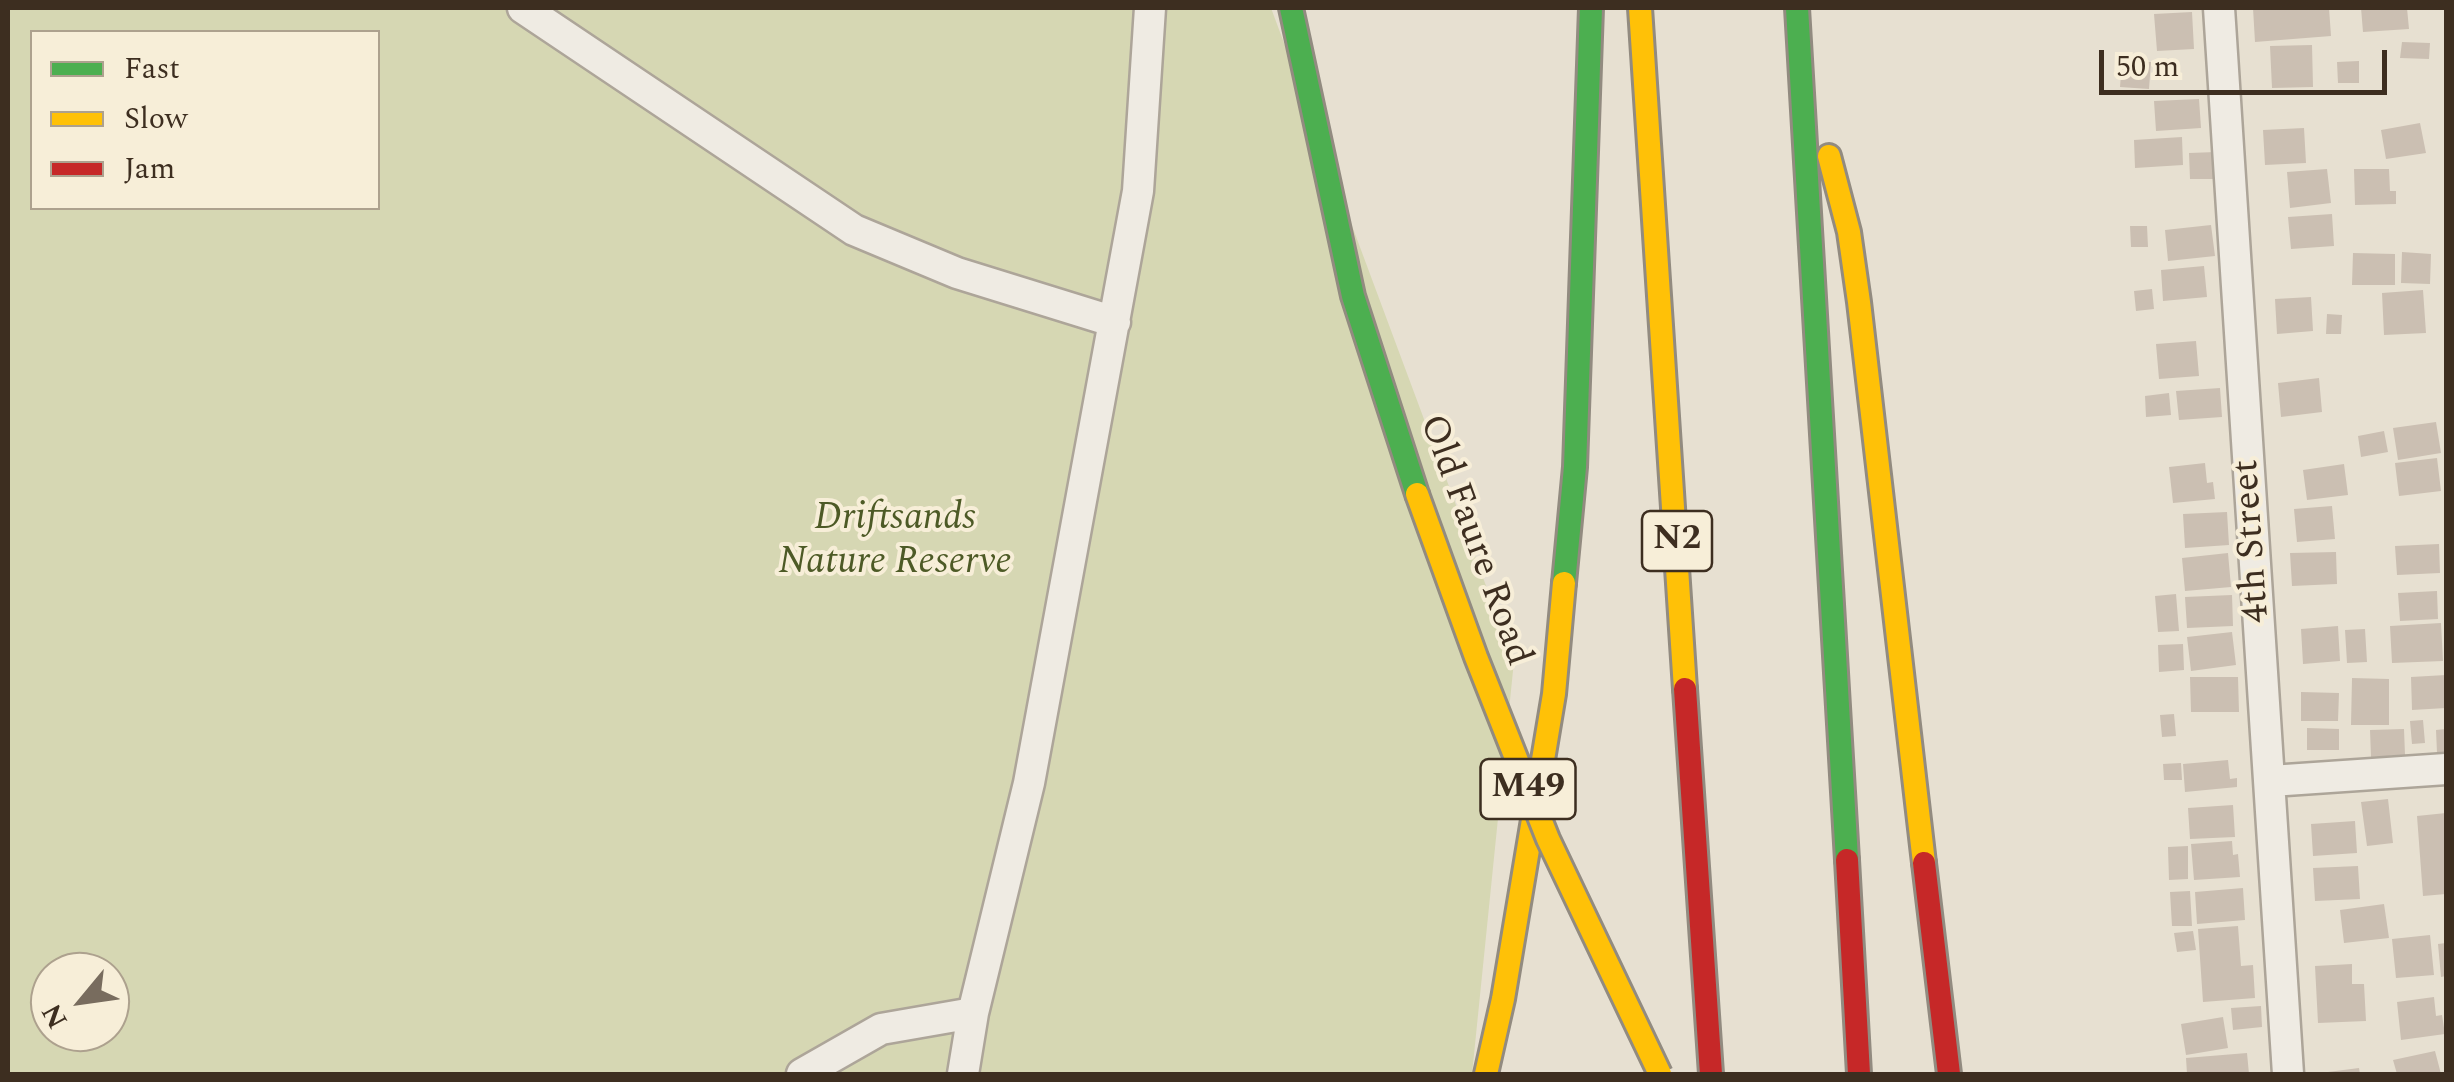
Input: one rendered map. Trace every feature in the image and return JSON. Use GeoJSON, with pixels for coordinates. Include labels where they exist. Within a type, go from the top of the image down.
{"type":"FeatureCollection","features":[{"type":"Feature","properties":{"kind":"main road","name":"Old Faure Road"},"geometry":{"type":"LineString","coordinates":[[1292,8],[1354,296],[1416,494],[1548,839],[1660,1074]]}},
{"type":"Feature","properties":{"kind":"main road"},"geometry":{"type":"LineString","coordinates":[[1486,1074],[1503,999],[1556,675],[1576,467],[1591,8]]}},
{"type":"Feature","properties":{"kind":"main road","name":"N2"},"geometry":{"type":"LineString","coordinates":[[1640,8],[1711,1074]]}},
{"type":"Feature","properties":{"kind":"main road"},"geometry":{"type":"LineString","coordinates":[[1797,8],[1859,1074]]}},
{"type":"Feature","properties":{"kind":"main road"},"geometry":{"type":"LineString","coordinates":[[1799,40],[1849,232],[1949,1074]]}},
{"type":"Feature","properties":{"kind":"street"},"geometry":{"type":"LineString","coordinates":[[523,8],[854,230],[957,273],[1115,322]]}},
{"type":"Feature","properties":{"kind":"street"},"geometry":{"type":"LineString","coordinates":[[963,1074],[973,1014],[1029,783],[1138,191],[1150,8]]}},
{"type":"Feature","properties":{"kind":"street","name":"4th Street"},"geometry":{"type":"LineString","coordinates":[[2219,8],[2288,1074]]}},
{"type":"Feature","properties":{"kind":"street"},"geometry":{"type":"LineString","coordinates":[[2271,781],[2446,768]]}},
{"type":"Feature","properties":{"kind":"street"},"geometry":{"type":"LineString","coordinates":[[802,1074],[881,1029],[973,1014]]}},
{"type":"Feature","properties":{"kind":"green space","name":"Driftsands Nature Reserve"},"geometry":{"type":"Polygon","coordinates":[[[8,8],[1271,8],[1514,661],[1472,1074],[8,1074],[8,8]]]}},
{"type":"Feature","properties":{"kind":"building"},"geometry":{"type":"Polygon","coordinates":[[[2253,8],[2329,8],[2331,36],[2255,42],[2253,8]]]}},
{"type":"Feature","properties":{"kind":"building"},"geometry":{"type":"Polygon","coordinates":[[[2361,8],[2407,8],[2409,29],[2363,32],[2361,8]]]}},
{"type":"Feature","properties":{"kind":"building"},"geometry":{"type":"Polygon","coordinates":[[[2192,12],[2194,49],[2157,51],[2154,14],[2192,12]]]}},
{"type":"Feature","properties":{"kind":"building"},"geometry":{"type":"Polygon","coordinates":[[[2402,42],[2430,43],[2429,59],[2400,58],[2402,42]]]}},
{"type":"Feature","properties":{"kind":"building"},"geometry":{"type":"Polygon","coordinates":[[[2312,45],[2313,87],[2272,88],[2270,46],[2312,45]]]}},
{"type":"Feature","properties":{"kind":"building"},"geometry":{"type":"Polygon","coordinates":[[[2122,61],[2151,62],[2149,89],[2120,87],[2122,61]]]}},
{"type":"Feature","properties":{"kind":"building"},"geometry":{"type":"Polygon","coordinates":[[[2359,61],[2359,83],[2338,83],[2337,62],[2359,61]]]}},
{"type":"Feature","properties":{"kind":"building"},"geometry":{"type":"Polygon","coordinates":[[[2199,99],[2201,128],[2156,131],[2154,101],[2199,99]]]}},
{"type":"Feature","properties":{"kind":"building"},"geometry":{"type":"Polygon","coordinates":[[[2420,123],[2426,153],[2386,159],[2381,130],[2420,123]]]}},
{"type":"Feature","properties":{"kind":"building"},"geometry":{"type":"Polygon","coordinates":[[[2304,128],[2306,163],[2265,165],[2263,130],[2304,128]]]}},
{"type":"Feature","properties":{"kind":"building"},"geometry":{"type":"Polygon","coordinates":[[[2182,137],[2183,165],[2135,168],[2134,140],[2182,137]]]}},
{"type":"Feature","properties":{"kind":"building"},"geometry":{"type":"Polygon","coordinates":[[[2216,152],[2216,179],[2190,179],[2189,153],[2216,152]]]}},
{"type":"Feature","properties":{"kind":"building"},"geometry":{"type":"Polygon","coordinates":[[[2327,169],[2331,203],[2290,208],[2287,172],[2327,169]]]}},
{"type":"Feature","properties":{"kind":"building"},"geometry":{"type":"Polygon","coordinates":[[[2354,169],[2389,169],[2390,191],[2396,191],[2396,204],[2355,205],[2354,169]]]}},
{"type":"Feature","properties":{"kind":"building"},"geometry":{"type":"Polygon","coordinates":[[[2332,214],[2334,246],[2291,249],[2288,217],[2332,214]]]}},
{"type":"Feature","properties":{"kind":"building"},"geometry":{"type":"Polygon","coordinates":[[[2211,225],[2215,256],[2168,261],[2165,230],[2211,225]]]}},
{"type":"Feature","properties":{"kind":"building"},"geometry":{"type":"Polygon","coordinates":[[[2130,226],[2147,226],[2148,247],[2131,247],[2130,226]]]}},
{"type":"Feature","properties":{"kind":"building"},"geometry":{"type":"Polygon","coordinates":[[[2402,252],[2431,254],[2430,284],[2401,283],[2402,252]]]}},
{"type":"Feature","properties":{"kind":"building"},"geometry":{"type":"Polygon","coordinates":[[[2353,253],[2395,254],[2395,285],[2352,285],[2353,253]]]}},
{"type":"Feature","properties":{"kind":"building"},"geometry":{"type":"Polygon","coordinates":[[[2204,266],[2207,297],[2163,301],[2161,270],[2204,266]]]}},
{"type":"Feature","properties":{"kind":"building"},"geometry":{"type":"Polygon","coordinates":[[[2152,289],[2154,309],[2136,311],[2134,291],[2152,289]]]}},
{"type":"Feature","properties":{"kind":"building"},"geometry":{"type":"Polygon","coordinates":[[[2423,290],[2426,333],[2384,335],[2382,293],[2423,290]]]}},
{"type":"Feature","properties":{"kind":"building"},"geometry":{"type":"Polygon","coordinates":[[[2311,297],[2313,331],[2277,334],[2275,299],[2311,297]]]}},
{"type":"Feature","properties":{"kind":"building"},"geometry":{"type":"Polygon","coordinates":[[[2327,314],[2342,315],[2341,334],[2326,334],[2327,314]]]}},
{"type":"Feature","properties":{"kind":"building"},"geometry":{"type":"Polygon","coordinates":[[[2196,341],[2199,376],[2159,379],[2156,344],[2196,341]]]}},
{"type":"Feature","properties":{"kind":"building"},"geometry":{"type":"Polygon","coordinates":[[[2319,378],[2322,412],[2281,417],[2278,383],[2319,378]]]}},
{"type":"Feature","properties":{"kind":"building"},"geometry":{"type":"Polygon","coordinates":[[[2220,388],[2222,417],[2179,420],[2176,391],[2220,388]]]}},
{"type":"Feature","properties":{"kind":"building"},"geometry":{"type":"Polygon","coordinates":[[[2169,393],[2171,415],[2146,417],[2145,396],[2169,393]]]}},
{"type":"Feature","properties":{"kind":"building"},"geometry":{"type":"Polygon","coordinates":[[[2436,422],[2441,453],[2398,460],[2393,428],[2436,422]]]}},
{"type":"Feature","properties":{"kind":"building"},"geometry":{"type":"Polygon","coordinates":[[[2384,431],[2388,452],[2361,457],[2358,436],[2384,431]]]}},
{"type":"Feature","properties":{"kind":"building"},"geometry":{"type":"Polygon","coordinates":[[[2437,458],[2441,491],[2399,496],[2395,463],[2437,458]]]}},
{"type":"Feature","properties":{"kind":"building"},"geometry":{"type":"Polygon","coordinates":[[[2205,463],[2207,483],[2213,482],[2215,499],[2173,503],[2169,467],[2205,463]]]}},
{"type":"Feature","properties":{"kind":"building"},"geometry":{"type":"Polygon","coordinates":[[[2344,464],[2348,495],[2307,500],[2303,470],[2344,464]]]}},
{"type":"Feature","properties":{"kind":"building"},"geometry":{"type":"Polygon","coordinates":[[[2332,506],[2335,539],[2297,542],[2294,509],[2332,506]]]}},
{"type":"Feature","properties":{"kind":"building"},"geometry":{"type":"Polygon","coordinates":[[[2227,512],[2229,545],[2185,548],[2183,514],[2227,512]]]}},
{"type":"Feature","properties":{"kind":"building"},"geometry":{"type":"Polygon","coordinates":[[[2439,544],[2440,573],[2397,575],[2395,546],[2439,544]]]}},
{"type":"Feature","properties":{"kind":"building"},"geometry":{"type":"Polygon","coordinates":[[[2336,552],[2337,584],[2292,586],[2290,553],[2336,552]]]}},
{"type":"Feature","properties":{"kind":"building"},"geometry":{"type":"Polygon","coordinates":[[[2228,553],[2231,587],[2185,591],[2182,558],[2228,553]]]}},
{"type":"Feature","properties":{"kind":"building"},"geometry":{"type":"Polygon","coordinates":[[[2437,591],[2438,619],[2400,621],[2398,593],[2437,591]]]}},
{"type":"Feature","properties":{"kind":"building"},"geometry":{"type":"Polygon","coordinates":[[[2176,594],[2179,631],[2158,632],[2155,596],[2176,594]]]}},
{"type":"Feature","properties":{"kind":"building"},"geometry":{"type":"Polygon","coordinates":[[[2232,595],[2233,626],[2187,628],[2185,597],[2232,595]]]}},
{"type":"Feature","properties":{"kind":"building"},"geometry":{"type":"Polygon","coordinates":[[[2441,623],[2443,661],[2392,663],[2390,626],[2441,623]]]}},
{"type":"Feature","properties":{"kind":"building"},"geometry":{"type":"Polygon","coordinates":[[[2338,626],[2340,661],[2303,664],[2301,629],[2338,626]]]}},
{"type":"Feature","properties":{"kind":"building"},"geometry":{"type":"Polygon","coordinates":[[[2365,629],[2367,662],[2347,663],[2345,630],[2365,629]]]}},
{"type":"Feature","properties":{"kind":"building"},"geometry":{"type":"Polygon","coordinates":[[[2232,632],[2236,665],[2191,671],[2187,637],[2232,632]]]}},
{"type":"Feature","properties":{"kind":"building"},"geometry":{"type":"Polygon","coordinates":[[[2183,644],[2184,670],[2159,672],[2158,645],[2183,644]]]}},
{"type":"Feature","properties":{"kind":"building"},"geometry":{"type":"Polygon","coordinates":[[[2446,675],[2446,708],[2412,710],[2411,677],[2446,675]]]}},
{"type":"Feature","properties":{"kind":"building"},"geometry":{"type":"Polygon","coordinates":[[[2190,677],[2238,677],[2239,712],[2191,712],[2190,677]]]}},
{"type":"Feature","properties":{"kind":"building"},"geometry":{"type":"Polygon","coordinates":[[[2352,678],[2389,679],[2389,725],[2351,725],[2352,678]]]}},
{"type":"Feature","properties":{"kind":"building"},"geometry":{"type":"Polygon","coordinates":[[[2301,692],[2339,693],[2338,721],[2301,721],[2301,692]]]}},
{"type":"Feature","properties":{"kind":"building"},"geometry":{"type":"Polygon","coordinates":[[[2174,714],[2176,736],[2162,737],[2160,715],[2174,714]]]}},
{"type":"Feature","properties":{"kind":"building"},"geometry":{"type":"Polygon","coordinates":[[[2423,720],[2425,743],[2412,744],[2410,721],[2423,720]]]}},
{"type":"Feature","properties":{"kind":"building"},"geometry":{"type":"Polygon","coordinates":[[[2307,728],[2339,729],[2339,750],[2307,750],[2307,728]]]}},
{"type":"Feature","properties":{"kind":"building"},"geometry":{"type":"Polygon","coordinates":[[[2404,729],[2405,755],[2371,757],[2370,730],[2404,729]]]}},
{"type":"Feature","properties":{"kind":"building"},"geometry":{"type":"Polygon","coordinates":[[[2446,729],[2446,753],[2437,753],[2436,730],[2446,729]]]}},
{"type":"Feature","properties":{"kind":"building"},"geometry":{"type":"Polygon","coordinates":[[[2228,760],[2230,779],[2237,778],[2237,787],[2185,792],[2183,764],[2228,760]]]}},
{"type":"Feature","properties":{"kind":"building"},"geometry":{"type":"Polygon","coordinates":[[[2181,763],[2182,780],[2164,780],[2163,764],[2181,763]]]}},
{"type":"Feature","properties":{"kind":"building"},"geometry":{"type":"Polygon","coordinates":[[[2388,799],[2393,843],[2367,846],[2361,802],[2388,799]]]}},
{"type":"Feature","properties":{"kind":"building"},"geometry":{"type":"Polygon","coordinates":[[[2233,805],[2235,837],[2190,839],[2188,808],[2233,805]]]}},
{"type":"Feature","properties":{"kind":"building"},"geometry":{"type":"Polygon","coordinates":[[[2446,813],[2446,894],[2423,896],[2417,816],[2446,813]]]}},
{"type":"Feature","properties":{"kind":"building"},"geometry":{"type":"Polygon","coordinates":[[[2355,821],[2357,853],[2313,856],[2311,824],[2355,821]]]}},
{"type":"Feature","properties":{"kind":"building"},"geometry":{"type":"Polygon","coordinates":[[[2232,841],[2233,855],[2238,854],[2240,877],[2194,880],[2191,844],[2232,841]]]}},
{"type":"Feature","properties":{"kind":"building"},"geometry":{"type":"Polygon","coordinates":[[[2188,846],[2188,879],[2169,880],[2168,847],[2188,846]]]}},
{"type":"Feature","properties":{"kind":"building"},"geometry":{"type":"Polygon","coordinates":[[[2358,866],[2360,899],[2315,901],[2313,868],[2358,866]]]}},
{"type":"Feature","properties":{"kind":"building"},"geometry":{"type":"Polygon","coordinates":[[[2243,888],[2245,920],[2197,924],[2195,892],[2243,888]]]}},
{"type":"Feature","properties":{"kind":"building"},"geometry":{"type":"Polygon","coordinates":[[[2190,891],[2192,926],[2172,926],[2170,892],[2190,891]]]}},
{"type":"Feature","properties":{"kind":"building"},"geometry":{"type":"Polygon","coordinates":[[[2384,904],[2389,938],[2344,943],[2340,910],[2384,904]]]}},
{"type":"Feature","properties":{"kind":"building"},"geometry":{"type":"Polygon","coordinates":[[[2238,926],[2241,966],[2253,965],[2255,998],[2203,1002],[2198,929],[2238,926]]]}},
{"type":"Feature","properties":{"kind":"building"},"geometry":{"type":"Polygon","coordinates":[[[2193,931],[2196,950],[2177,952],[2174,933],[2193,931]]]}},
{"type":"Feature","properties":{"kind":"building"},"geometry":{"type":"Polygon","coordinates":[[[2430,935],[2434,975],[2396,978],[2392,939],[2430,935]]]}},
{"type":"Feature","properties":{"kind":"building"},"geometry":{"type":"Polygon","coordinates":[[[2446,943],[2446,976],[2441,977],[2438,944],[2446,943]]]}},
{"type":"Feature","properties":{"kind":"building"},"geometry":{"type":"Polygon","coordinates":[[[2352,964],[2352,984],[2364,984],[2366,1021],[2318,1023],[2315,966],[2352,964]]]}},
{"type":"Feature","properties":{"kind":"building"},"geometry":{"type":"Polygon","coordinates":[[[2434,997],[2436,1016],[2442,1015],[2445,1034],[2401,1040],[2397,1002],[2434,997]]]}},
{"type":"Feature","properties":{"kind":"building"},"geometry":{"type":"Polygon","coordinates":[[[2261,1006],[2262,1027],[2233,1030],[2231,1008],[2261,1006]]]}},
{"type":"Feature","properties":{"kind":"building"},"geometry":{"type":"Polygon","coordinates":[[[2223,1017],[2228,1048],[2186,1055],[2181,1024],[2223,1017]]]}},
{"type":"Feature","properties":{"kind":"building"},"geometry":{"type":"Polygon","coordinates":[[[2435,1051],[2441,1074],[2397,1074],[2393,1060],[2435,1051]]]}},
{"type":"Feature","properties":{"kind":"building"},"geometry":{"type":"Polygon","coordinates":[[[2247,1053],[2249,1074],[2187,1074],[2186,1058],[2247,1053]]]}},
{"type":"Feature","properties":{"kind":"building"},"geometry":{"type":"Polygon","coordinates":[[[2359,1068],[2360,1074],[2328,1074],[2328,1072],[2359,1068]]]}},
{"type":"Feature","properties":{"kind":"traffic: fast"},"geometry":{"type":"LineString","coordinates":[[1291,8],[1353,296],[1417,494]]}},
{"type":"Feature","properties":{"kind":"traffic: fast"},"geometry":{"type":"LineString","coordinates":[[1564,583],[1575,467],[1591,8]]}},
{"type":"Feature","properties":{"kind":"traffic: fast"},"geometry":{"type":"LineString","coordinates":[[1797,8],[1847,860]]}},
{"type":"Feature","properties":{"kind":"traffic: slow"},"geometry":{"type":"LineString","coordinates":[[1640,8],[1685,689]]}},
{"type":"Feature","properties":{"kind":"traffic: slow"},"geometry":{"type":"LineString","coordinates":[[1829,156],[1849,232],[1859,302],[1924,863]]}},
{"type":"Feature","properties":{"kind":"traffic: slow"},"geometry":{"type":"LineString","coordinates":[[1417,494],[1548,839],[1660,1074]]}},
{"type":"Feature","properties":{"kind":"traffic: slow"},"geometry":{"type":"LineString","coordinates":[[1486,1074],[1503,999],[1554,694],[1564,583]]}},
{"type":"Feature","properties":{"kind":"traffic: jam"},"geometry":{"type":"LineString","coordinates":[[1685,689],[1711,1074]]}},
{"type":"Feature","properties":{"kind":"traffic: jam"},"geometry":{"type":"LineString","coordinates":[[1847,860],[1859,1074]]}},
{"type":"Feature","properties":{"kind":"traffic: jam"},"geometry":{"type":"LineString","coordinates":[[1924,863],[1949,1074]]}}]}
